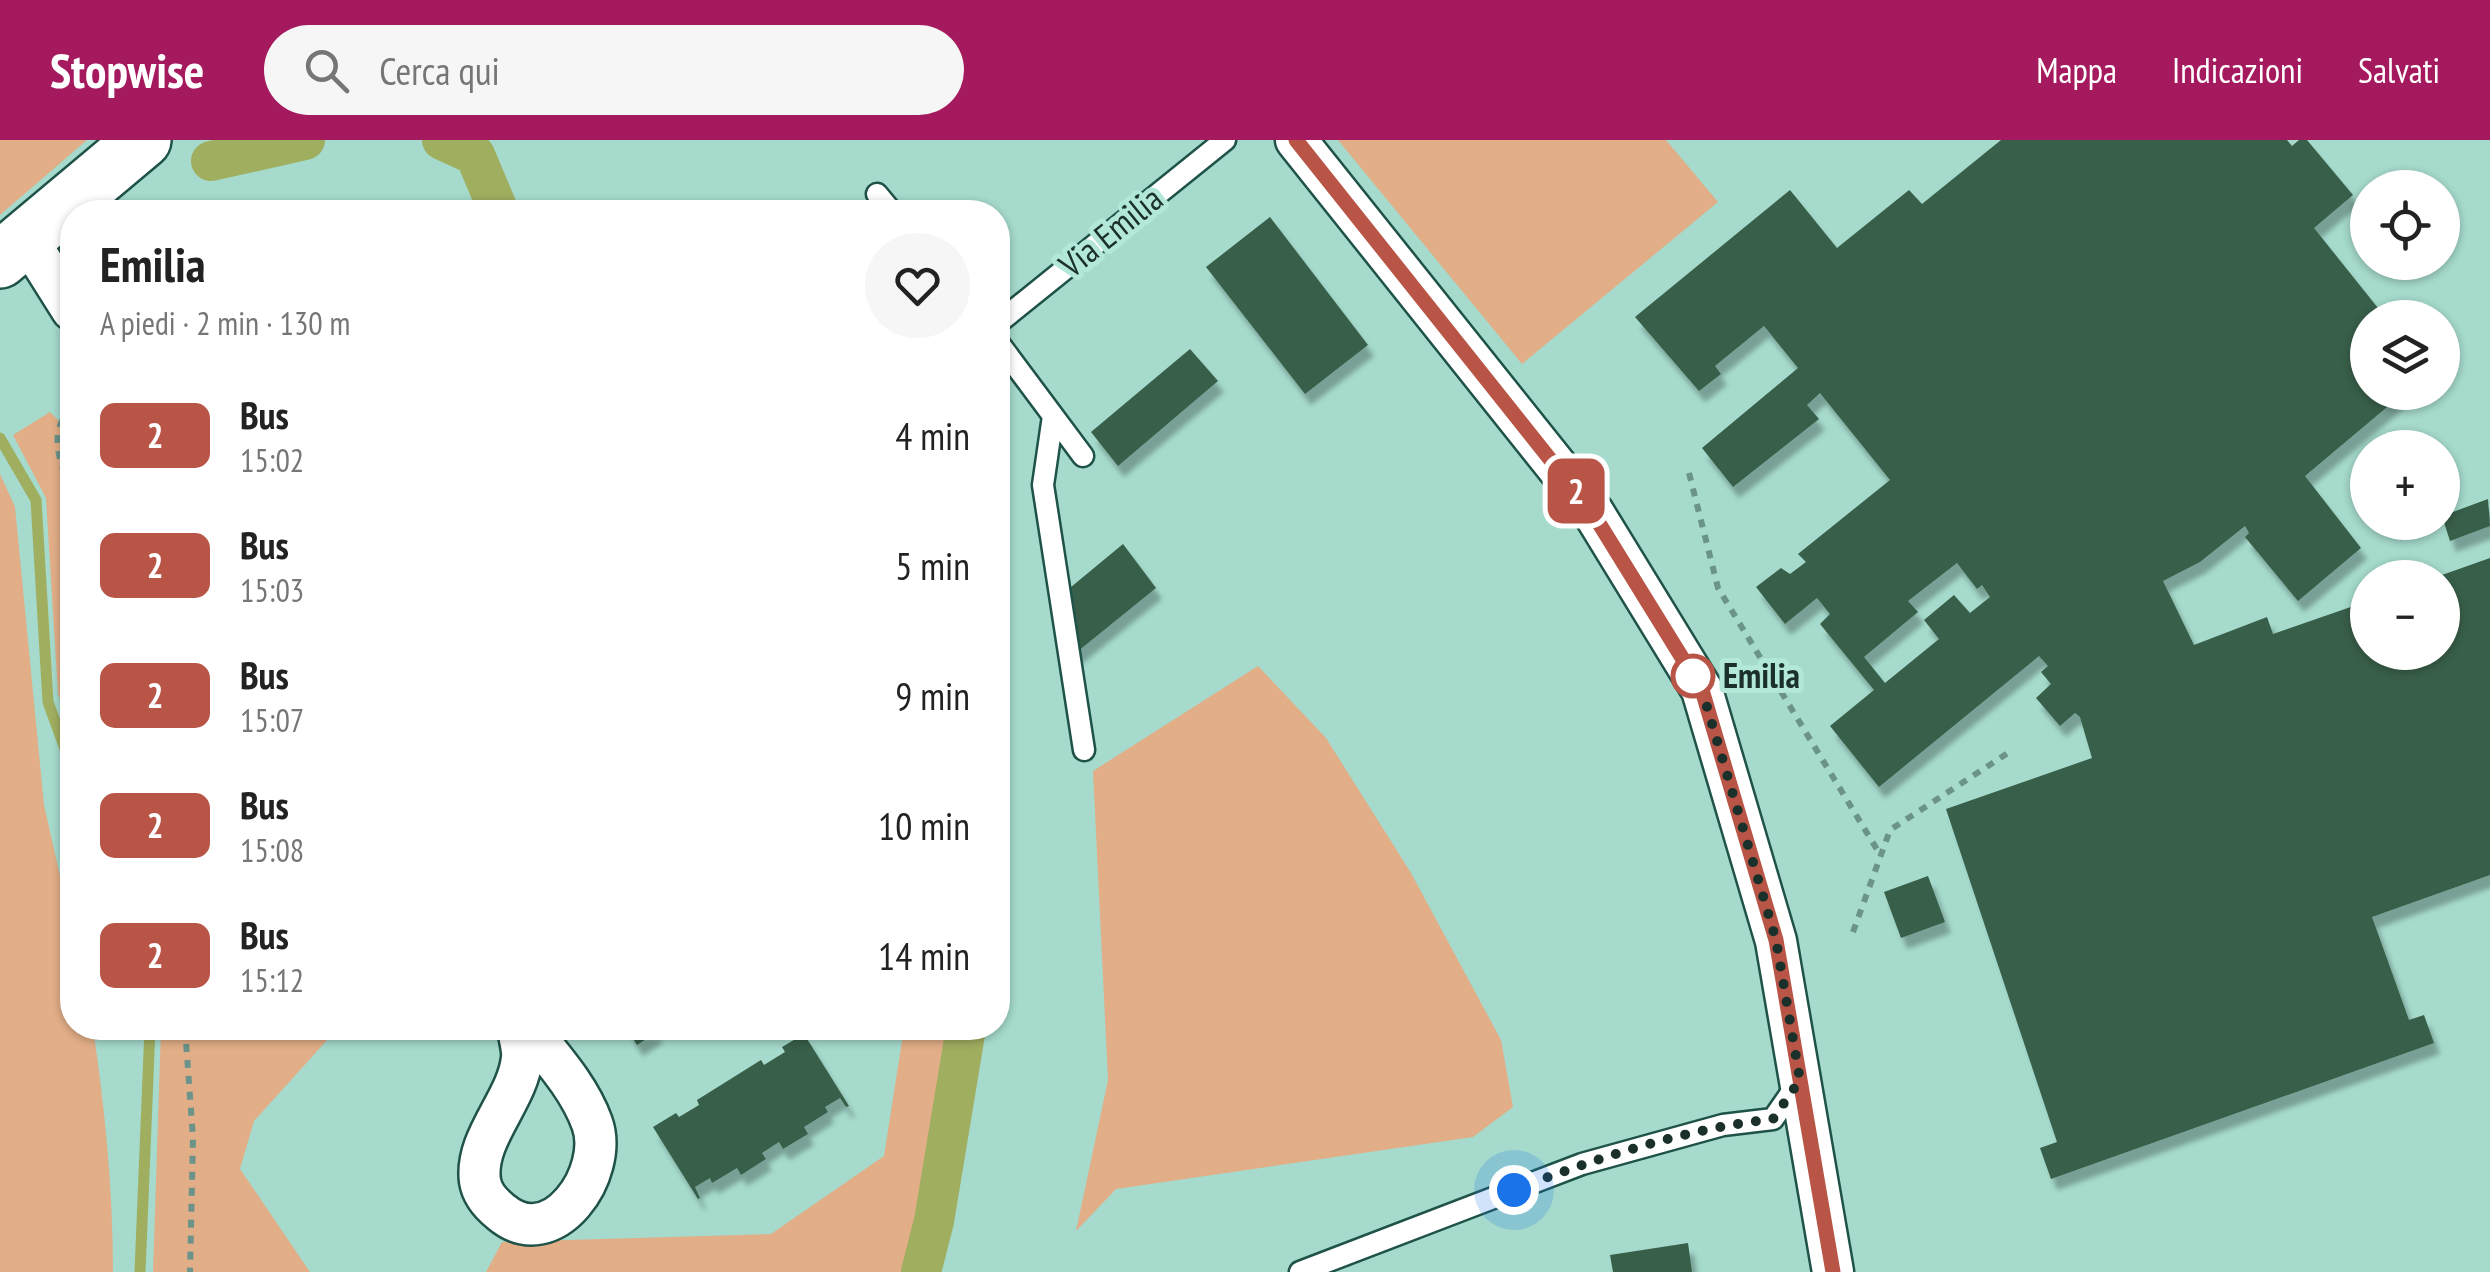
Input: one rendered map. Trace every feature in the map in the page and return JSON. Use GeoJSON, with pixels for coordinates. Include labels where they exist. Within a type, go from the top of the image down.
{"type":"FeatureCollection","features":[{"type":"Feature","properties":{"kind":"street"},"geometry":{"type":"LineString","coordinates":[[71,200],[143,140]]}},
{"type":"Feature","properties":{"kind":"street"},"geometry":{"type":"LineString","coordinates":[[1296,140],[1592,512],[1702,690],[1776,940],[1832,1272]]}},
{"type":"Feature","properties":{"kind":"street"},"geometry":{"type":"LineString","coordinates":[[60,209],[13,248],[60,297]]}},
{"type":"Feature","properties":{"kind":"street"},"geometry":{"type":"LineString","coordinates":[[520,1040],[522,1058],[482,1156],[480,1182],[489,1202],[506,1216],[527,1225],[543,1224],[561,1215],[588,1182],[596,1141],[592,1121],[572,1083],[538,1040]]}},
{"type":"Feature","properties":{"kind":"street"},"geometry":{"type":"LineString","coordinates":[[493,1130],[512,1110],[548,1097],[584,1108]]}},
{"type":"Feature","properties":{"kind":"lane","name":"Via Emilia"},"geometry":{"type":"LineString","coordinates":[[1010,313],[1225,140]]}},
{"type":"Feature","properties":{"kind":"lane"},"geometry":{"type":"LineString","coordinates":[[877,194],[882,200]]}},
{"type":"Feature","properties":{"kind":"lane"},"geometry":{"type":"LineString","coordinates":[[1010,358],[1083,456]]}},
{"type":"Feature","properties":{"kind":"lane"},"geometry":{"type":"LineString","coordinates":[[1052,416],[1043,485],[1084,750]]}},
{"type":"Feature","properties":{"kind":"lane"},"geometry":{"type":"LineString","coordinates":[[1300,1272],[1582,1164],[1723,1124],[1773,1119],[1800,1080]]}},
{"type":"Feature","properties":{"kind":"path"},"geometry":{"type":"LineString","coordinates":[[60,424],[60,457]]}},
{"type":"Feature","properties":{"kind":"path"},"geometry":{"type":"LineString","coordinates":[[1689,473],[1718,588],[1881,856]]}},
{"type":"Feature","properties":{"kind":"path"},"geometry":{"type":"LineString","coordinates":[[1853,932],[1890,830],[2011,751]]}},
{"type":"Feature","properties":{"kind":"path"},"geometry":{"type":"LineString","coordinates":[[186,1040],[192,1138],[190,1272]]}},
{"type":"Feature","properties":{"kind":"shaded area"},"geometry":{"type":"Polygon","coordinates":[[[0,140],[87,140],[0,215],[0,140]]]}},
{"type":"Feature","properties":{"kind":"shaded area"},"geometry":{"type":"Polygon","coordinates":[[[1338,140],[1666,140],[1718,202],[1522,364],[1338,140]]]}},
{"type":"Feature","properties":{"kind":"shaded area"},"geometry":{"type":"Polygon","coordinates":[[[50,412],[60,422],[60,700],[46,498],[13,435],[50,412]]]}},
{"type":"Feature","properties":{"kind":"shaded area"},"geometry":{"type":"Polygon","coordinates":[[[0,474],[15,507],[44,805],[60,876],[60,1040],[95,1040],[110,1180],[113,1272],[0,1272],[0,474]]]}},
{"type":"Feature","properties":{"kind":"shaded area"},"geometry":{"type":"Polygon","coordinates":[[[1258,666],[1326,738],[1411,873],[1501,1040],[1513,1107],[1473,1137],[1116,1189],[1076,1231],[1108,1080],[1093,771],[1258,666]]]}},
{"type":"Feature","properties":{"kind":"shaded area"},"geometry":{"type":"Polygon","coordinates":[[[161,1040],[327,1040],[254,1121],[240,1169],[310,1272],[153,1272],[161,1040]]]}},
{"type":"Feature","properties":{"kind":"shaded area"},"geometry":{"type":"Polygon","coordinates":[[[902,1040],[957,1040],[910,1272],[486,1272],[502,1242],[771,1234],[884,1156],[902,1040]]]}},
{"type":"Feature","properties":{"kind":"building"},"geometry":{"type":"Polygon","coordinates":[[[2001,140],[2287,140],[2292,146],[2307,140],[2350,191],[2350,198],[2314,228],[2350,273],[2350,280],[2356,280],[2372,300],[2350,300],[2350,410],[2384,410],[2360,430],[2350,430],[2350,438],[2305,476],[2350,534],[2350,540],[2361,548],[2298,601],[2245,537],[2249,533],[2245,526],[2200,562],[2163,581],[2194,645],[2267,617],[2273,634],[2350,607],[2350,670],[2460,670],[2460,569],[2490,558],[2490,875],[2372,917],[2409,1020],[2424,1015],[2434,1043],[2051,1179],[2040,1148],[2057,1142],[1946,809],[2092,758],[2080,717],[2075,713],[2060,726],[2036,698],[2051,684],[2041,672],[2048,666],[2039,656],[1879,787],[1830,726],[1874,690],[1820,624],[1830,614],[1817,598],[1785,624],[1756,587],[1781,568],[1790,574],[1806,562],[1798,554],[1890,480],[1820,393],[1807,405],[1819,419],[1733,487],[1702,448],[1798,368],[1764,326],[1715,366],[1721,374],[1699,391],[1635,317],[1790,190],[1837,248],[1909,190],[1922,204],[2001,140]],[[1957,563],[1908,601],[1918,612],[1864,657],[1885,683],[1939,639],[1924,620],[1954,595],[1970,613],[1990,597],[1982,585],[1977,589],[1957,563]]]}},
{"type":"Feature","properties":{"kind":"building"},"geometry":{"type":"Polygon","coordinates":[[[1270,217],[1368,345],[1305,394],[1206,267],[1270,217]]]}},
{"type":"Feature","properties":{"kind":"building"},"geometry":{"type":"Polygon","coordinates":[[[1190,349],[1218,381],[1118,466],[1091,432],[1190,349]]]}},
{"type":"Feature","properties":{"kind":"building"},"geometry":{"type":"Polygon","coordinates":[[[2488,499],[2490,526],[2460,537],[2460,509],[2488,499]]]}},
{"type":"Feature","properties":{"kind":"building"},"geometry":{"type":"Polygon","coordinates":[[[1123,544],[1156,588],[1072,656],[1065,592],[1123,544]]]}},
{"type":"Feature","properties":{"kind":"building"},"geometry":{"type":"Polygon","coordinates":[[[1928,876],[1945,922],[1901,938],[1884,892],[1928,876]]]}},
{"type":"Feature","properties":{"kind":"building"},"geometry":{"type":"Polygon","coordinates":[[[794,1040],[808,1040],[849,1106],[840,1098],[825,1107],[828,1112],[804,1127],[808,1134],[783,1149],[779,1142],[762,1153],[766,1159],[741,1175],[737,1168],[712,1183],[710,1178],[695,1187],[698,1199],[653,1127],[699,1105],[697,1100],[761,1060],[764,1065],[785,1052],[782,1047],[794,1040]]]}},
{"type":"Feature","properties":{"kind":"building"},"geometry":{"type":"Polygon","coordinates":[[[1688,1243],[1692,1272],[1613,1272],[1610,1255],[1688,1243]]]}},
{"type":"Feature","properties":{"kind":"waterway"},"geometry":{"type":"LineString","coordinates":[[211,161],[305,140]]}},
{"type":"Feature","properties":{"kind":"waterway"},"geometry":{"type":"LineString","coordinates":[[442,140],[475,155],[494,200]]}},
{"type":"Feature","properties":{"kind":"waterway"},"geometry":{"type":"LineString","coordinates":[[0,438],[36,500],[48,702],[60,735]]}},
{"type":"Feature","properties":{"kind":"waterway"},"geometry":{"type":"LineString","coordinates":[[140,1272],[150,1040]]}},
{"type":"Feature","properties":{"kind":"waterway"},"geometry":{"type":"LineString","coordinates":[[921,1272],[934,1221],[964,1040]]}},
{"type":"Feature","properties":{"kind":"bus line","name":"2"},"geometry":{"type":"LineString","coordinates":[[1296,140],[1592,512],[1702,690],[1776,940],[1833,1272]]}},
{"type":"Feature","properties":{"kind":"place","name":"Emilia"},"geometry":{"type":"Point","coordinates":[1693,676]}},
{"type":"Feature","properties":{"kind":"route"},"geometry":{"type":"LineString","coordinates":[[1514,1190],[1582,1164],[1723,1124],[1773,1119],[1800,1080],[1776,940],[1702,690],[1693,676]]}}]}
